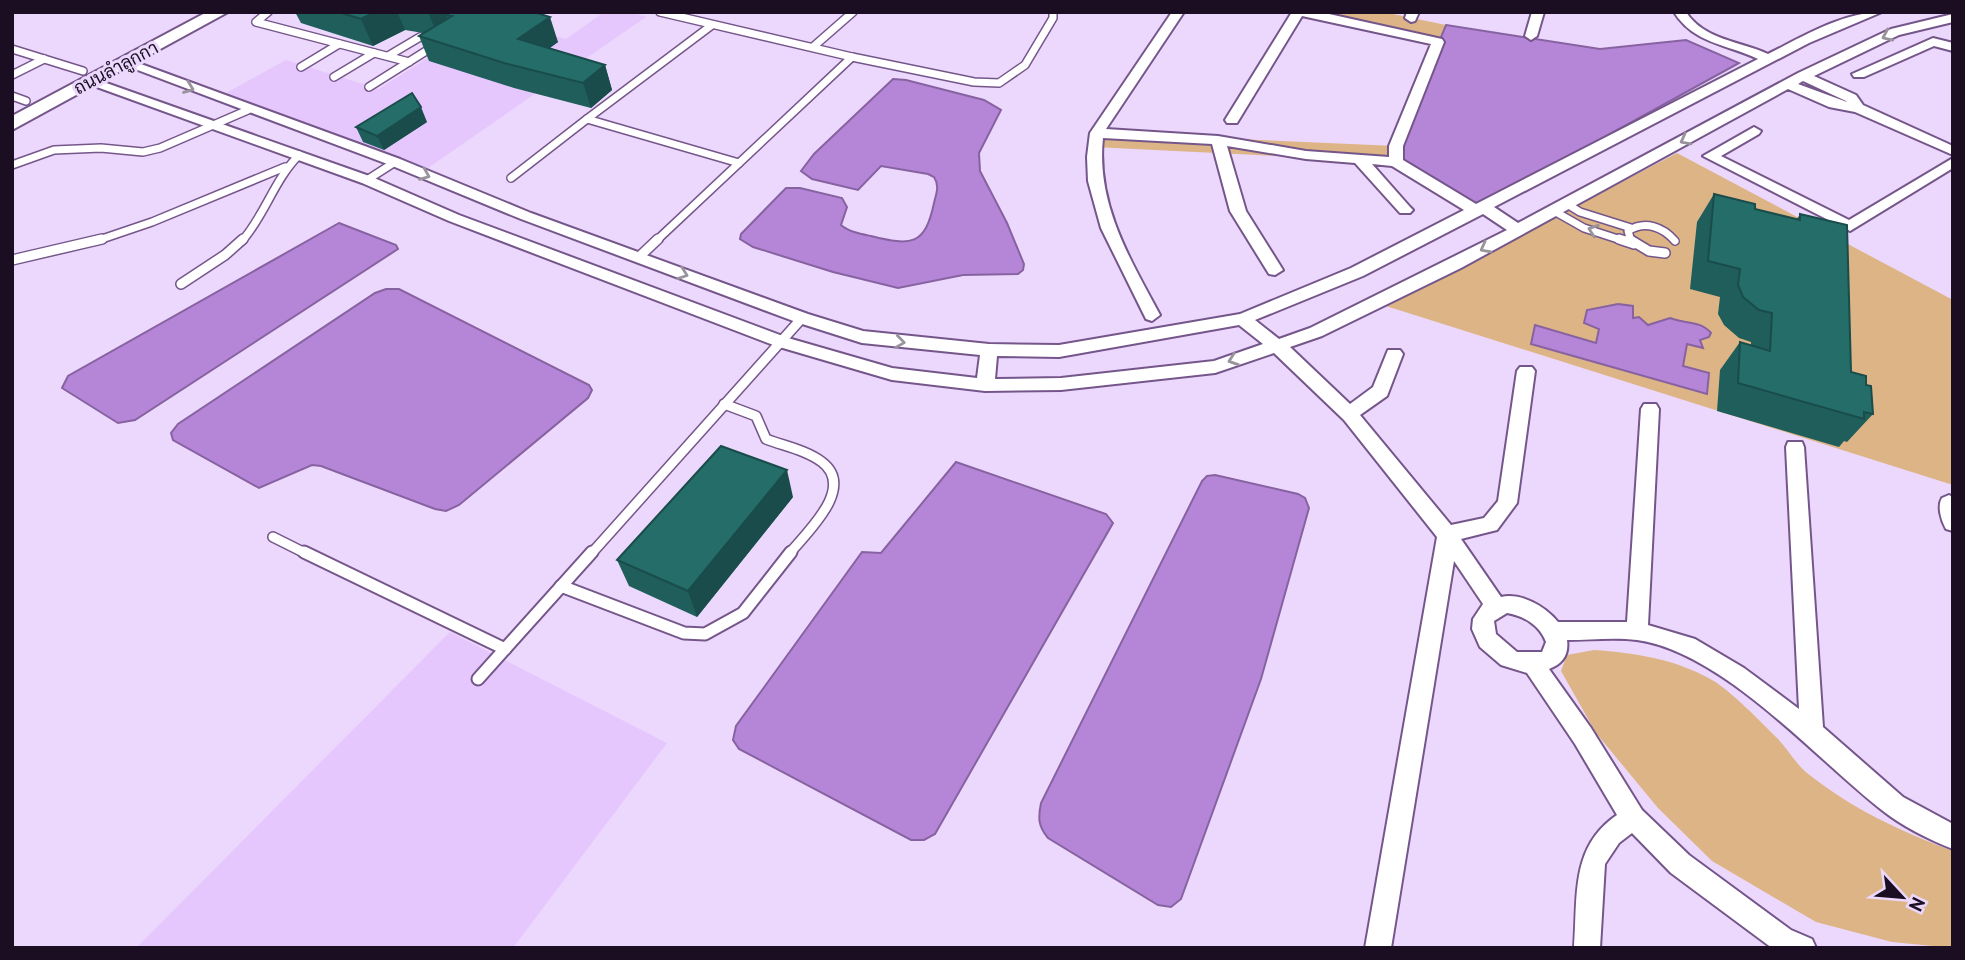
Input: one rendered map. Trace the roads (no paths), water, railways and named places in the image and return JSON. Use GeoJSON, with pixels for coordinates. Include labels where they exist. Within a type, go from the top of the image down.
{"type":"FeatureCollection","features":[{"type":"Feature","properties":{"kind":"main road","name":"ถนนลำลูกกา"},"geometry":{"type":"LineString","coordinates":[[12,124],[194,12]]}},
{"type":"Feature","properties":{"kind":"main road","name":"ถนนลำลูกกา"},"geometry":{"type":"LineString","coordinates":[[17,102],[125,63],[220,12]]}},
{"type":"Feature","properties":{"kind":"street"},"geometry":{"type":"LineString","coordinates":[[1152,314],[1098,202],[1094,147],[1097,133],[1178,12]]}},
{"type":"Feature","properties":{"kind":"street"},"geometry":{"type":"LineString","coordinates":[[1232,120],[1300,12],[1438,42],[1396,146],[1396,162]]}},
{"type":"Feature","properties":{"kind":"street"},"geometry":{"type":"LineString","coordinates":[[1531,36],[1538,12]]}},
{"type":"Feature","properties":{"kind":"street"},"geometry":{"type":"LineString","coordinates":[[1680,12],[1686,24],[1722,44],[1730,53],[1851,98],[1858,108],[1953,151]]}},
{"type":"Feature","properties":{"kind":"street"},"geometry":{"type":"LineString","coordinates":[[86,76],[367,180],[454,218],[782,342],[892,374],[985,385],[1061,384],[1215,367],[1316,332],[1560,208],[1780,71],[1805,40],[1876,12]]}},
{"type":"Feature","properties":{"kind":"street"},"geometry":{"type":"LineString","coordinates":[[125,63],[247,110],[395,162],[526,216],[862,337],[989,350],[1059,351],[1242,319],[1358,272],[1480,209],[1780,71],[1943,17]]}},
{"type":"Feature","properties":{"kind":"street"},"geometry":{"type":"LineString","coordinates":[[1859,74],[1933,42],[1953,47]]}},
{"type":"Feature","properties":{"kind":"street"},"geometry":{"type":"LineString","coordinates":[[1755,131],[1710,156],[1850,226],[1953,162]]}},
{"type":"Feature","properties":{"kind":"street"},"geometry":{"type":"LineString","coordinates":[[1097,133],[1218,140],[1283,152],[1396,162],[1428,184],[1518,230]]}},
{"type":"Feature","properties":{"kind":"street"},"geometry":{"type":"LineString","coordinates":[[1218,140],[1238,211],[1275,270]]}},
{"type":"Feature","properties":{"kind":"street"},"geometry":{"type":"LineString","coordinates":[[1359,159],[1405,210]]}},
{"type":"Feature","properties":{"kind":"street"},"geometry":{"type":"LineString","coordinates":[[1428,184],[1461,219]]}},
{"type":"Feature","properties":{"kind":"street"},"geometry":{"type":"LineString","coordinates":[[1242,319],[1278,345],[1348,415],[1448,534],[1496,606]]}},
{"type":"Feature","properties":{"kind":"street"},"geometry":{"type":"LineString","coordinates":[[985,385],[989,350]]}},
{"type":"Feature","properties":{"kind":"street"},"geometry":{"type":"LineString","coordinates":[[1059,351],[1061,384]]}},
{"type":"Feature","properties":{"kind":"street"},"geometry":{"type":"LineString","coordinates":[[1348,415],[1381,391],[1394,354]]}},
{"type":"Feature","properties":{"kind":"street"},"geometry":{"type":"LineString","coordinates":[[1448,534],[1490,524],[1507,503],[1526,371]]}},
{"type":"Feature","properties":{"kind":"street"},"geometry":{"type":"LineString","coordinates":[[1637,631],[1650,410]]}},
{"type":"Feature","properties":{"kind":"street"},"geometry":{"type":"LineString","coordinates":[[1795,447],[1812,732]]}},
{"type":"Feature","properties":{"kind":"street"},"geometry":{"type":"LineString","coordinates":[[1949,503],[1953,523]]}},
{"type":"Feature","properties":{"kind":"street"},"geometry":{"type":"LineString","coordinates":[[1378,948],[1448,534]]}},
{"type":"Feature","properties":{"kind":"street"},"geometry":{"type":"LineString","coordinates":[[1517,604],[1548,622],[1557,642],[1549,659],[1533,664],[1515,662],[1502,655],[1485,636],[1484,618],[1488,610],[1496,606],[1517,604]]}},
{"type":"Feature","properties":{"kind":"street"},"geometry":{"type":"LineString","coordinates":[[1554,631],[1637,631],[1687,646],[1735,675],[1812,732],[1848,767],[1895,805],[1953,837]]}},
{"type":"Feature","properties":{"kind":"street"},"geometry":{"type":"LineString","coordinates":[[1533,664],[1583,736],[1633,818],[1680,864],[1789,945]]}},
{"type":"Feature","properties":{"kind":"street"},"geometry":{"type":"LineString","coordinates":[[1587,948],[1593,861],[1610,834],[1633,818]]}},
{"type":"Feature","properties":{"kind":"lane"},"geometry":{"type":"LineString","coordinates":[[268,12],[256,22],[409,62]]}},
{"type":"Feature","properties":{"kind":"lane"},"geometry":{"type":"LineString","coordinates":[[660,12],[852,57],[975,82],[999,83],[1025,65],[1054,18],[1053,12]]}},
{"type":"Feature","properties":{"kind":"lane"},"geometry":{"type":"LineString","coordinates":[[813,47],[853,12]]}},
{"type":"Feature","properties":{"kind":"lane"},"geometry":{"type":"LineString","coordinates":[[510,178],[712,25]]}},
{"type":"Feature","properties":{"kind":"lane"},"geometry":{"type":"LineString","coordinates":[[388,56],[420,37]]}},
{"type":"Feature","properties":{"kind":"lane"},"geometry":{"type":"LineString","coordinates":[[369,87],[443,41]]}},
{"type":"Feature","properties":{"kind":"lane"},"geometry":{"type":"LineString","coordinates":[[301,68],[339,44]]}},
{"type":"Feature","properties":{"kind":"lane"},"geometry":{"type":"LineString","coordinates":[[12,49],[86,76]]}},
{"type":"Feature","properties":{"kind":"lane"},"geometry":{"type":"LineString","coordinates":[[334,77],[374,53]]}},
{"type":"Feature","properties":{"kind":"lane"},"geometry":{"type":"LineString","coordinates":[[639,257],[852,57]]}},
{"type":"Feature","properties":{"kind":"lane"},"geometry":{"type":"LineString","coordinates":[[12,75],[44,59]]}},
{"type":"Feature","properties":{"kind":"lane"},"geometry":{"type":"LineString","coordinates":[[12,165],[54,150],[101,148],[143,152],[160,148],[247,110]]}},
{"type":"Feature","properties":{"kind":"lane"},"geometry":{"type":"LineString","coordinates":[[587,119],[738,163]]}},
{"type":"Feature","properties":{"kind":"lane"},"geometry":{"type":"LineString","coordinates":[[12,260],[49,255],[139,226],[285,167],[299,155]]}},
{"type":"Feature","properties":{"kind":"lane"},"geometry":{"type":"LineString","coordinates":[[367,180],[395,162]]}},
{"type":"Feature","properties":{"kind":"lane"},"geometry":{"type":"LineString","coordinates":[[181,284],[232,250],[248,234],[263,212],[285,167]]}},
{"type":"Feature","properties":{"kind":"lane"},"geometry":{"type":"LineString","coordinates":[[1560,208],[1631,228],[1643,225],[1659,228],[1675,241]]}},
{"type":"Feature","properties":{"kind":"lane"},"geometry":{"type":"LineString","coordinates":[[1560,208],[1584,228],[1649,251],[1665,253]]}},
{"type":"Feature","properties":{"kind":"lane"},"geometry":{"type":"LineString","coordinates":[[1631,228],[1628,235],[1634,244]]}},
{"type":"Feature","properties":{"kind":"lane"},"geometry":{"type":"LineString","coordinates":[[478,679],[802,317]]}},
{"type":"Feature","properties":{"kind":"lane"},"geometry":{"type":"LineString","coordinates":[[561,586],[684,633],[705,634],[743,613],[833,498],[834,477],[827,465],[814,457],[766,439],[756,416],[724,404]]}},
{"type":"Feature","properties":{"kind":"lane"},"geometry":{"type":"LineString","coordinates":[[274,537],[505,649]]}}]}
